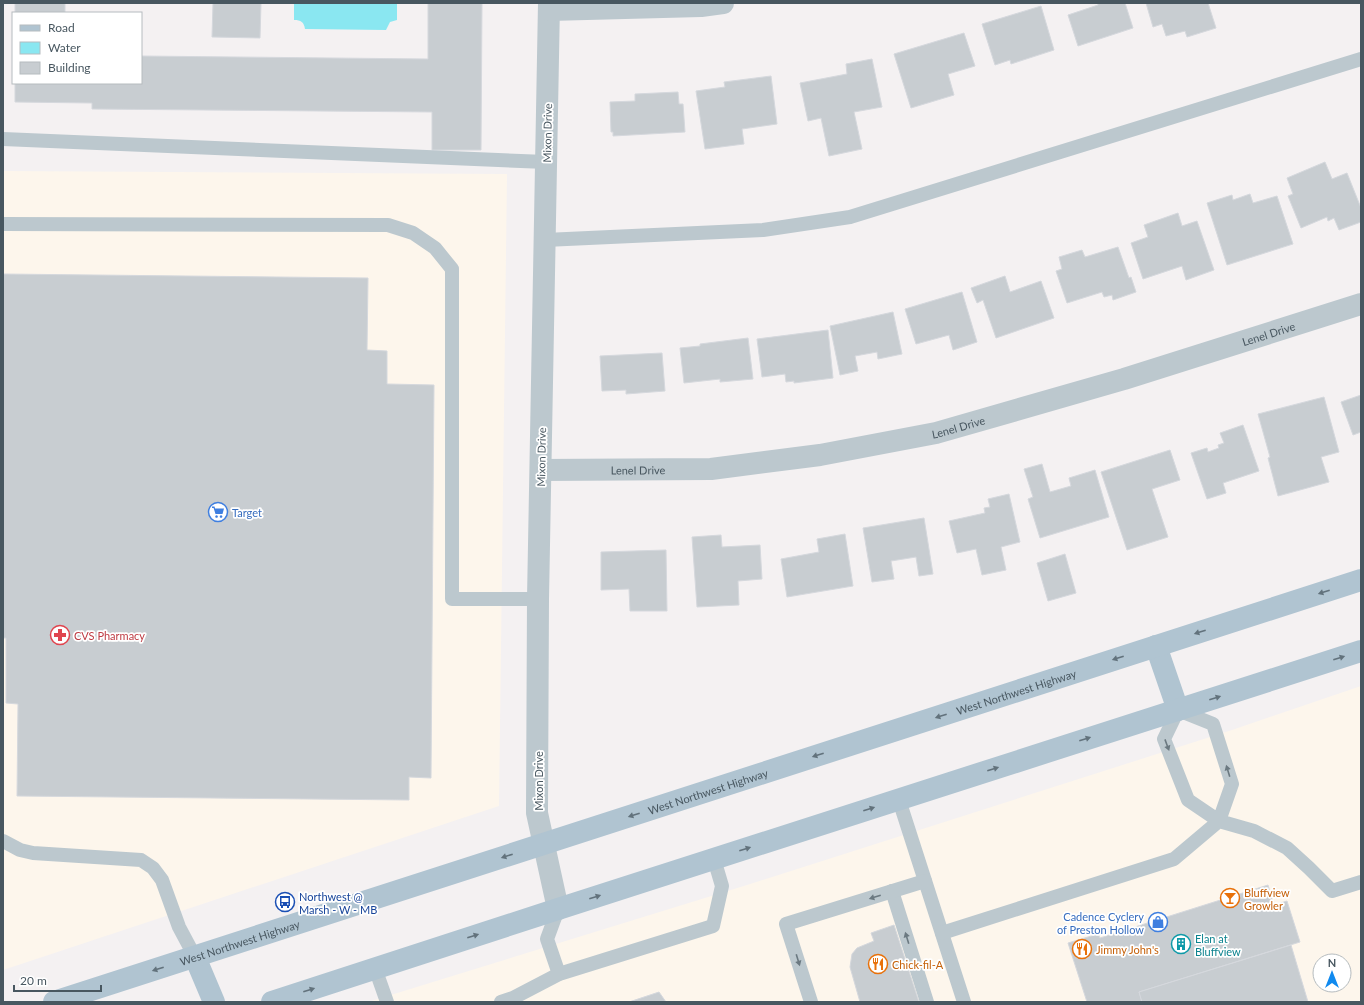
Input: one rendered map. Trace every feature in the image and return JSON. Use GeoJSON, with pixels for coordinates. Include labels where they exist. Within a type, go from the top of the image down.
{"type":"FeatureCollection","features":[{"type":"Feature","properties":{"kind":"main road","name":"West Northwest Highway"},"geometry":{"type":"LineString","coordinates":[[54,1002],[1361,580]]}},
{"type":"Feature","properties":{"kind":"main road"},"geometry":{"type":"LineString","coordinates":[[1156,646],[1178,710]]}},
{"type":"Feature","properties":{"kind":"main road"},"geometry":{"type":"LineString","coordinates":[[272,1002],[1361,651]]}},
{"type":"Feature","properties":{"kind":"main road"},"geometry":{"type":"LineString","coordinates":[[195,957],[214,1002]]}},
{"type":"Feature","properties":{"kind":"street"},"geometry":{"type":"LineString","coordinates":[[549,7],[701,6],[723,3]]}},
{"type":"Feature","properties":{"kind":"street","name":"Mixon Drive"},"geometry":{"type":"LineString","coordinates":[[549,7],[538,599],[537,812],[558,909]]}},
{"type":"Feature","properties":{"kind":"street","name":"Lenel Drive"},"geometry":{"type":"LineString","coordinates":[[541,470],[711,469],[820,455],[936,433],[1124,379],[1361,304]]}},
{"type":"Feature","properties":{"kind":"lane"},"geometry":{"type":"LineString","coordinates":[[545,240],[763,230],[850,217],[1361,59]]}},
{"type":"Feature","properties":{"kind":"lane"},"geometry":{"type":"LineString","coordinates":[[3,139],[546,162]]}},
{"type":"Feature","properties":{"kind":"lane"},"geometry":{"type":"LineString","coordinates":[[3,224],[388,225],[413,233],[435,248],[452,269],[452,599],[538,599]]}},
{"type":"Feature","properties":{"kind":"lane"},"geometry":{"type":"LineString","coordinates":[[942,933],[1174,859],[1219,821],[1232,784],[1213,724],[1178,710],[1164,739],[1188,800],[1219,821],[1254,831],[1287,848],[1332,891],[1361,882]]}},
{"type":"Feature","properties":{"kind":"lane"},"geometry":{"type":"LineString","coordinates":[[899,800],[964,1002]]}},
{"type":"Feature","properties":{"kind":"lane"},"geometry":{"type":"LineString","coordinates":[[3,841],[20,850],[33,853],[141,860],[153,868],[162,880],[179,927],[195,957]]}},
{"type":"Feature","properties":{"kind":"lane"},"geometry":{"type":"LineString","coordinates":[[509,1001],[559,974],[713,926],[722,886],[714,859]]}},
{"type":"Feature","properties":{"kind":"lane"},"geometry":{"type":"LineString","coordinates":[[810,1002],[786,924],[925,881]]}},
{"type":"Feature","properties":{"kind":"lane"},"geometry":{"type":"LineString","coordinates":[[892,891],[927,1002]]}},
{"type":"Feature","properties":{"kind":"lane"},"geometry":{"type":"LineString","coordinates":[[558,909],[547,940],[559,974]]}},
{"type":"Feature","properties":{"kind":"lane"},"geometry":{"type":"LineString","coordinates":[[375,968],[387,1002]]}},
{"type":"Feature","properties":{"kind":"shaded area","name":"Target"},"geometry":{"type":"Polygon","coordinates":[[[3,171],[507,174],[499,806],[3,970],[3,171]]]}},
{"type":"Feature","properties":{"kind":"shaded area"},"geometry":{"type":"Polygon","coordinates":[[[1361,686],[1361,1002],[368,1002],[747,885],[1232,730],[1361,686]]]}},
{"type":"Feature","properties":{"kind":"water"},"geometry":{"type":"Polygon","coordinates":[[[294,3],[397,3],[397,20],[390,22],[386,30],[305,29],[302,22],[299,20],[294,20],[294,3]]]}},
{"type":"Feature","properties":{"kind":"building"},"geometry":{"type":"Polygon","coordinates":[[[15,3],[65,3],[65,12],[15,12],[15,3]]]}},
{"type":"Feature","properties":{"kind":"building"},"geometry":{"type":"Polygon","coordinates":[[[213,3],[261,3],[260,38],[212,37],[213,3]]]}},
{"type":"Feature","properties":{"kind":"building"},"geometry":{"type":"Polygon","coordinates":[[[428,3],[482,3],[481,150],[432,150],[432,112],[92,109],[92,103],[15,102],[15,84],[142,84],[142,56],[428,59],[428,3]]]}},
{"type":"Feature","properties":{"kind":"building"},"geometry":{"type":"Polygon","coordinates":[[[1098,3],[1125,3],[1133,28],[1078,46],[1068,15],[1098,5],[1098,3]]]}},
{"type":"Feature","properties":{"kind":"building"},"geometry":{"type":"Polygon","coordinates":[[[1146,3],[1208,3],[1216,28],[1187,37],[1185,31],[1166,36],[1162,24],[1153,27],[1146,3]]]}},
{"type":"Feature","properties":{"kind":"building"},"geometry":{"type":"Polygon","coordinates":[[[1041,6],[1054,50],[1011,64],[1010,60],[995,65],[982,24],[1041,6]]]}},
{"type":"Feature","properties":{"kind":"building"},"geometry":{"type":"Polygon","coordinates":[[[964,33],[975,66],[948,74],[954,95],[911,108],[894,54],[964,33]]]}},
{"type":"Feature","properties":{"kind":"building"},"geometry":{"type":"Polygon","coordinates":[[[872,59],[882,107],[854,112],[862,149],[829,156],[821,118],[808,121],[800,83],[847,74],[846,64],[872,59]]]}},
{"type":"Feature","properties":{"kind":"building"},"geometry":{"type":"Polygon","coordinates":[[[771,76],[777,124],[742,129],[744,144],[705,149],[696,91],[725,87],[724,82],[771,76]]]}},
{"type":"Feature","properties":{"kind":"building"},"geometry":{"type":"Polygon","coordinates":[[[678,92],[679,104],[683,104],[685,132],[613,136],[613,132],[611,132],[610,102],[635,101],[635,94],[678,92]]]}},
{"type":"Feature","properties":{"kind":"building"},"geometry":{"type":"Polygon","coordinates":[[[1325,162],[1332,179],[1347,173],[1361,208],[1361,222],[1339,230],[1334,218],[1328,221],[1327,217],[1301,228],[1288,196],[1293,194],[1287,178],[1325,162]]]}},
{"type":"Feature","properties":{"kind":"building"},"geometry":{"type":"Polygon","coordinates":[[[1250,194],[1253,203],[1277,196],[1293,244],[1227,265],[1207,203],[1232,195],[1233,200],[1250,194]]]}},
{"type":"Feature","properties":{"kind":"building"},"geometry":{"type":"Polygon","coordinates":[[[1178,213],[1182,226],[1197,221],[1214,270],[1186,280],[1182,266],[1143,279],[1131,243],[1148,237],[1144,225],[1178,213]]]}},
{"type":"Feature","properties":{"kind":"building"},"geometry":{"type":"Polygon","coordinates":[[[1118,247],[1129,278],[1131,277],[1136,292],[1113,300],[1112,295],[1104,297],[1102,292],[1067,303],[1056,271],[1062,269],[1059,257],[1082,250],[1085,257],[1118,247]]]}},
{"type":"Feature","properties":{"kind":"building","name":"Target"},"geometry":{"type":"Polygon","coordinates":[[[3,274],[368,278],[367,350],[387,351],[387,384],[434,385],[431,778],[409,777],[409,800],[17,796],[18,704],[6,703],[6,638],[3,638],[3,274]]]}},
{"type":"Feature","properties":{"kind":"building"},"geometry":{"type":"Polygon","coordinates":[[[1005,276],[1010,292],[1041,281],[1054,318],[996,338],[983,300],[977,303],[971,288],[1005,276]]]}},
{"type":"Feature","properties":{"kind":"building"},"geometry":{"type":"Polygon","coordinates":[[[962,292],[977,342],[953,350],[949,335],[916,344],[905,309],[962,292]]]}},
{"type":"Feature","properties":{"kind":"building"},"geometry":{"type":"Polygon","coordinates":[[[893,312],[902,354],[878,359],[877,352],[855,356],[858,371],[840,375],[830,326],[893,312]]]}},
{"type":"Feature","properties":{"kind":"building"},"geometry":{"type":"Polygon","coordinates":[[[828,330],[833,378],[794,383],[794,381],[786,382],[785,374],[762,377],[757,339],[828,330]]]}},
{"type":"Feature","properties":{"kind":"building"},"geometry":{"type":"Polygon","coordinates":[[[748,338],[753,379],[720,382],[720,379],[684,383],[680,348],[748,338]]]}},
{"type":"Feature","properties":{"kind":"building"},"geometry":{"type":"Polygon","coordinates":[[[662,353],[665,391],[626,394],[626,390],[602,391],[600,356],[662,353]]]}},
{"type":"Feature","properties":{"kind":"building"},"geometry":{"type":"Polygon","coordinates":[[[1361,395],[1361,432],[1353,435],[1341,402],[1361,395]]]}},
{"type":"Feature","properties":{"kind":"building"},"geometry":{"type":"Polygon","coordinates":[[[1324,397],[1339,452],[1321,457],[1329,482],[1278,496],[1268,458],[1270,457],[1258,414],[1324,397]]]}},
{"type":"Feature","properties":{"kind":"building"},"geometry":{"type":"Polygon","coordinates":[[[1243,425],[1259,471],[1223,483],[1226,493],[1207,499],[1191,453],[1207,448],[1208,452],[1219,448],[1218,445],[1224,443],[1220,433],[1243,425]]]}},
{"type":"Feature","properties":{"kind":"building"},"geometry":{"type":"Polygon","coordinates":[[[1170,450],[1180,480],[1152,489],[1168,537],[1127,550],[1101,472],[1170,450]]]}},
{"type":"Feature","properties":{"kind":"building"},"geometry":{"type":"Polygon","coordinates":[[[1042,464],[1050,492],[1071,486],[1069,478],[1095,470],[1109,517],[1040,538],[1028,499],[1033,497],[1024,469],[1042,464]]]}},
{"type":"Feature","properties":{"kind":"building"},"geometry":{"type":"Polygon","coordinates":[[[1009,494],[1020,542],[1001,547],[1006,570],[982,575],[976,549],[957,553],[949,521],[985,513],[984,508],[990,507],[988,499],[1009,494]]]}},
{"type":"Feature","properties":{"kind":"building"},"geometry":{"type":"Polygon","coordinates":[[[924,518],[933,574],[919,576],[916,557],[891,561],[894,579],[872,582],[863,528],[924,518]]]}},
{"type":"Feature","properties":{"kind":"building"},"geometry":{"type":"Polygon","coordinates":[[[845,534],[853,586],[787,597],[781,559],[819,552],[817,539],[845,534]]]}},
{"type":"Feature","properties":{"kind":"building"},"geometry":{"type":"Polygon","coordinates":[[[721,535],[722,547],[760,545],[762,579],[738,581],[739,605],[697,607],[692,537],[721,535]]]}},
{"type":"Feature","properties":{"kind":"building"},"geometry":{"type":"Polygon","coordinates":[[[666,550],[667,611],[630,611],[629,589],[601,590],[601,552],[666,550]]]}},
{"type":"Feature","properties":{"kind":"building"},"geometry":{"type":"Polygon","coordinates":[[[1065,554],[1076,593],[1048,601],[1037,563],[1065,554]]]}},
{"type":"Feature","properties":{"kind":"building","name":"Elan at Bluffview"},"geometry":{"type":"Polygon","coordinates":[[[1268,885],[1274,905],[1287,901],[1300,942],[1139,992],[1142,1002],[1087,1002],[1068,943],[1098,934],[1100,938],[1268,885]]]}},
{"type":"Feature","properties":{"kind":"building","name":"Chick-fil-A"},"geometry":{"type":"Polygon","coordinates":[[[894,925],[919,1002],[860,1002],[850,967],[852,954],[857,948],[874,941],[871,933],[894,925]]]}},
{"type":"Feature","properties":{"kind":"building"},"geometry":{"type":"Polygon","coordinates":[[[1291,945],[1308,1002],[1142,1002],[1139,992],[1291,945]]]}},
{"type":"Feature","properties":{"kind":"building"},"geometry":{"type":"Polygon","coordinates":[[[659,992],[666,1002],[629,1002],[659,992]]]}},
{"type":"Feature","properties":{"kind":"place","name":"Target"},"geometry":{"type":"Point","coordinates":[218,512]}},
{"type":"Feature","properties":{"kind":"place","name":"CVS Pharmacy"},"geometry":{"type":"Point","coordinates":[60,635]}},
{"type":"Feature","properties":{"kind":"place","name":"Bluffview Growler"},"geometry":{"type":"Point","coordinates":[1230,898]}},
{"type":"Feature","properties":{"kind":"place","name":"Northwest @ Marsh - W - MB"},"geometry":{"type":"Point","coordinates":[285,902]}},
{"type":"Feature","properties":{"kind":"place","name":"Cadence Cyclery of Preston Hollow"},"geometry":{"type":"Point","coordinates":[1158,922]}},
{"type":"Feature","properties":{"kind":"place","name":"Elan at Bluffview"},"geometry":{"type":"Point","coordinates":[1181,944]}},
{"type":"Feature","properties":{"kind":"place","name":"Jimmy John's"},"geometry":{"type":"Point","coordinates":[1082,949]}},
{"type":"Feature","properties":{"kind":"place","name":"Chick-fil-A"},"geometry":{"type":"Point","coordinates":[878,964]}}]}
